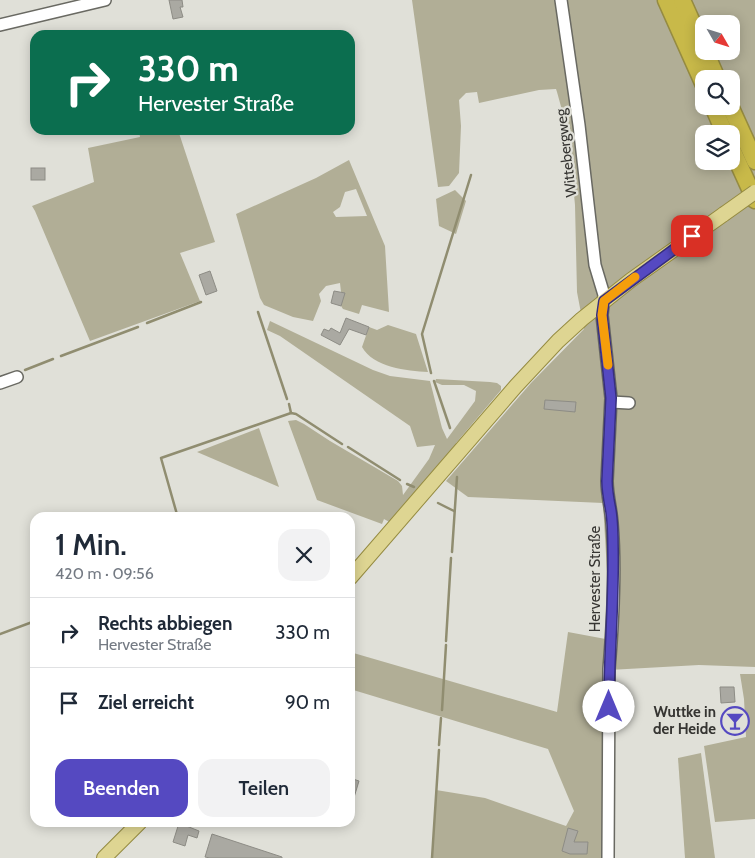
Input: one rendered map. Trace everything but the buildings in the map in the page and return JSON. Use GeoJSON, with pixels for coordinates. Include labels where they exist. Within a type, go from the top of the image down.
{"type":"FeatureCollection","features":[{"type":"Feature","properties":{"kind":"highway"},"geometry":{"type":"LineString","coordinates":[[666,0],[697,70]]}},
{"type":"Feature","properties":{"kind":"highway"},"geometry":{"type":"LineString","coordinates":[[682,0],[695,30]]}},
{"type":"Feature","properties":{"kind":"highway"},"geometry":{"type":"LineString","coordinates":[[734,115],[755,161]]}},
{"type":"Feature","properties":{"kind":"highway"},"geometry":{"type":"LineString","coordinates":[[740,167],[755,200]]}},
{"type":"Feature","properties":{"kind":"main road"},"geometry":{"type":"LineString","coordinates":[[355,572],[516,386],[558,341],[604,301],[755,192]]}},
{"type":"Feature","properties":{"kind":"main road"},"geometry":{"type":"LineString","coordinates":[[104,858],[135,827]]}},
{"type":"Feature","properties":{"kind":"street"},"geometry":{"type":"LineString","coordinates":[[0,25],[105,0]]}},
{"type":"Feature","properties":{"kind":"street","name":"Wittebergweg"},"geometry":{"type":"LineString","coordinates":[[561,0],[579,125],[595,265],[604,301]]}},
{"type":"Feature","properties":{"kind":"street","name":"Hervester Straße"},"geometry":{"type":"LineString","coordinates":[[604,301],[602,315],[611,402],[607,491],[612,522],[613,549],[609,670],[608,858]]}},
{"type":"Feature","properties":{"kind":"street"},"geometry":{"type":"LineString","coordinates":[[0,383],[17,377]]}},
{"type":"Feature","properties":{"kind":"street"},"geometry":{"type":"LineString","coordinates":[[611,402],[629,403]]}},
{"type":"Feature","properties":{"kind":"shaded area"},"geometry":{"type":"Polygon","coordinates":[[[412,0],[755,0],[755,667],[699,665],[609,670],[608,858],[432,858],[436,790],[485,798],[566,826],[574,811],[548,749],[355,691],[355,653],[557,712],[568,632],[611,640],[603,503],[468,497],[446,481],[531,383],[584,329],[577,292],[575,205],[568,132],[556,89],[539,90],[479,103],[477,92],[466,93],[459,100],[461,126],[459,173],[449,186],[438,187],[412,0]]]}},
{"type":"Feature","properties":{"kind":"shaded area"},"geometry":{"type":"Polygon","coordinates":[[[140,135],[180,135],[215,242],[180,253],[200,301],[90,341],[32,206],[94,182],[88,148],[140,137],[140,135]]]}},
{"type":"Feature","properties":{"kind":"shaded area"},"geometry":{"type":"Polygon","coordinates":[[[349,160],[385,246],[389,312],[362,305],[359,314],[343,309],[341,306],[344,293],[341,292],[340,283],[326,286],[319,294],[321,301],[313,321],[293,317],[264,305],[260,298],[236,214],[316,178],[349,160]],[[356,189],[345,192],[340,207],[333,212],[336,217],[367,216],[356,189]]]}},
{"type":"Feature","properties":{"kind":"shaded area"},"geometry":{"type":"Polygon","coordinates":[[[455,190],[466,201],[456,234],[439,226],[436,199],[455,190]]]}},
{"type":"Feature","properties":{"kind":"shaded area"},"geometry":{"type":"Polygon","coordinates":[[[270,321],[373,370],[390,376],[430,381],[442,428],[447,439],[475,401],[476,391],[464,385],[442,385],[435,382],[436,379],[497,383],[501,386],[501,390],[456,443],[455,450],[391,523],[384,519],[382,524],[355,514],[355,512],[350,512],[317,500],[288,421],[296,420],[304,424],[398,481],[402,486],[403,495],[429,459],[435,445],[417,447],[410,426],[280,336],[267,330],[270,321]]]}},
{"type":"Feature","properties":{"kind":"shaded area"},"geometry":{"type":"Polygon","coordinates":[[[388,325],[416,334],[428,372],[391,367],[367,354],[362,347],[369,327],[377,330],[388,325]]]}},
{"type":"Feature","properties":{"kind":"shaded area"},"geometry":{"type":"Polygon","coordinates":[[[259,428],[279,487],[197,452],[259,428]]]}},
{"type":"Feature","properties":{"kind":"shaded area"},"geometry":{"type":"Polygon","coordinates":[[[740,674],[755,674],[755,819],[715,822],[704,746],[746,737],[744,699],[740,674]]]}},
{"type":"Feature","properties":{"kind":"shaded area"},"geometry":{"type":"Polygon","coordinates":[[[701,753],[715,858],[685,858],[678,758],[701,753]]]}},
{"type":"Feature","properties":{"kind":"waterway"},"geometry":{"type":"LineString","coordinates":[[431,373],[422,334],[471,175]]}},
{"type":"Feature","properties":{"kind":"waterway"},"geometry":{"type":"LineString","coordinates":[[147,323],[201,302]]}},
{"type":"Feature","properties":{"kind":"waterway"},"geometry":{"type":"LineString","coordinates":[[258,312],[287,399]]}},
{"type":"Feature","properties":{"kind":"waterway"},"geometry":{"type":"LineString","coordinates":[[61,356],[138,327]]}},
{"type":"Feature","properties":{"kind":"waterway"},"geometry":{"type":"LineString","coordinates":[[25,370],[53,359]]}},
{"type":"Feature","properties":{"kind":"waterway"},"geometry":{"type":"LineString","coordinates":[[434,381],[450,428]]}},
{"type":"Feature","properties":{"kind":"waterway"},"geometry":{"type":"LineString","coordinates":[[289,404],[291,413]]}},
{"type":"Feature","properties":{"kind":"waterway"},"geometry":{"type":"LineString","coordinates":[[176,512],[161,458],[291,413],[296,414],[342,444]]}},
{"type":"Feature","properties":{"kind":"waterway"},"geometry":{"type":"LineString","coordinates":[[348,447],[400,480]]}},
{"type":"Feature","properties":{"kind":"waterway"},"geometry":{"type":"LineString","coordinates":[[452,552],[457,477]]}},
{"type":"Feature","properties":{"kind":"waterway"},"geometry":{"type":"LineString","coordinates":[[407,484],[414,487]]}},
{"type":"Feature","properties":{"kind":"waterway"},"geometry":{"type":"LineString","coordinates":[[438,503],[454,511]]}},
{"type":"Feature","properties":{"kind":"waterway"},"geometry":{"type":"LineString","coordinates":[[446,641],[451,558]]}},
{"type":"Feature","properties":{"kind":"waterway"},"geometry":{"type":"LineString","coordinates":[[0,634],[30,623]]}},
{"type":"Feature","properties":{"kind":"waterway"},"geometry":{"type":"LineString","coordinates":[[442,710],[446,645]]}},
{"type":"Feature","properties":{"kind":"waterway"},"geometry":{"type":"LineString","coordinates":[[439,745],[441,718]]}},
{"type":"Feature","properties":{"kind":"waterway"},"geometry":{"type":"LineString","coordinates":[[432,858],[439,750]]}},
{"type":"Feature","properties":{"kind":"slow traffic"},"geometry":{"type":"LineString","coordinates":[[608,365],[602,315],[604,301],[635,277]]}},
{"type":"Feature","properties":{"kind":"place","name":"Wuttke in der Heide"},"geometry":{"type":"Point","coordinates":[735,721]}},
{"type":"Feature","properties":{"kind":"route"},"geometry":{"type":"LineString","coordinates":[[609,707],[613,549],[612,522],[607,491],[611,398],[602,315],[604,301],[692,236]]}}]}
